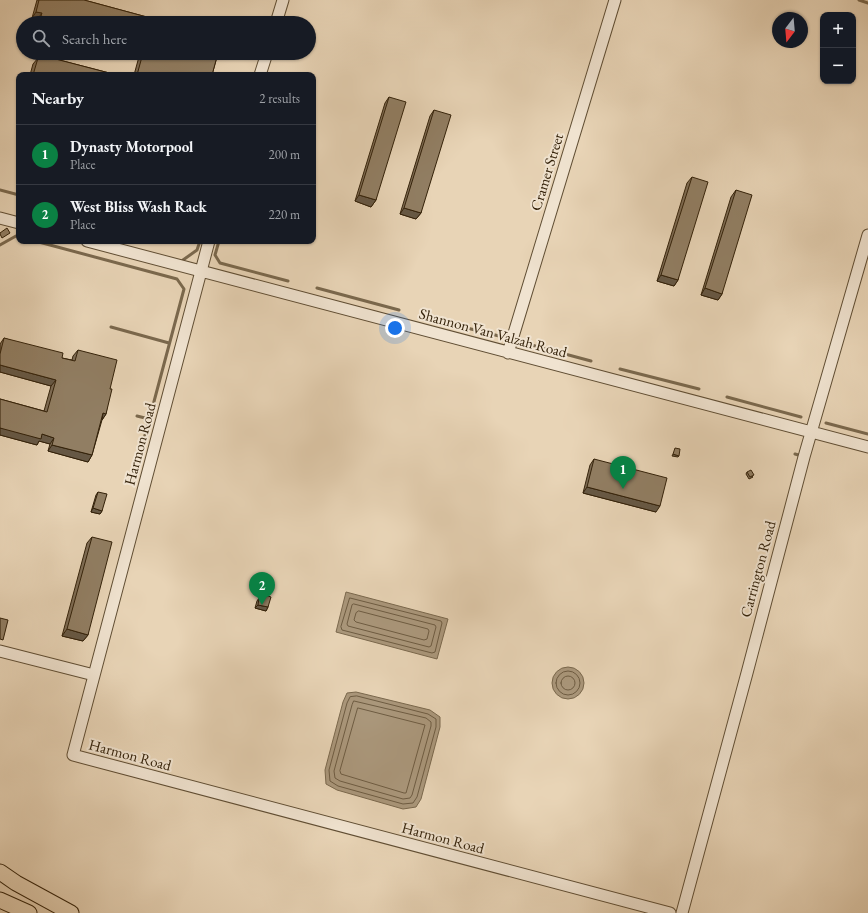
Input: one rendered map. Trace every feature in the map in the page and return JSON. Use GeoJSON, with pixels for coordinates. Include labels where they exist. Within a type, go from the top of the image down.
{"type":"FeatureCollection","features":[{"type":"Feature","properties":{"kind":"highway"},"geometry":{"type":"LineString","coordinates":[[0,872],[16,883],[71,913]]}},
{"type":"Feature","properties":{"kind":"highway"},"geometry":{"type":"LineString","coordinates":[[0,900],[29,913]]}},
{"type":"Feature","properties":{"kind":"street"},"geometry":{"type":"LineString","coordinates":[[278,16],[283,0]]}},
{"type":"Feature","properties":{"kind":"street","name":"Cramer Street"},"geometry":{"type":"LineString","coordinates":[[508,353],[615,0]]}},
{"type":"Feature","properties":{"kind":"street"},"geometry":{"type":"LineString","coordinates":[[261,72],[265,60]]}},
{"type":"Feature","properties":{"kind":"street"},"geometry":{"type":"LineString","coordinates":[[0,218],[16,222]]}},
{"type":"Feature","properties":{"kind":"street","name":"Carrington Road"},"geometry":{"type":"LineString","coordinates":[[682,913],[810,432],[868,235]]}},
{"type":"Feature","properties":{"kind":"street","name":"Shannon Van Valzah Road"},"geometry":{"type":"LineString","coordinates":[[98,244],[868,448]]}},
{"type":"Feature","properties":{"kind":"street","name":"Harmon Road"},"geometry":{"type":"LineString","coordinates":[[209,244],[73,755],[670,913]]}},
{"type":"Feature","properties":{"kind":"street"},"geometry":{"type":"LineString","coordinates":[[0,651],[94,675]]}},
{"type":"Feature","properties":{"kind":"water"},"geometry":{"type":"Polygon","coordinates":[[[346,592],[448,619],[437,659],[336,632],[346,592]]]}},
{"type":"Feature","properties":{"kind":"water"},"geometry":{"type":"Polygon","coordinates":[[[565,667],[571,667],[580,671],[584,683],[580,695],[571,699],[565,699],[556,695],[552,686],[552,680],[556,671],[565,667]]]}},
{"type":"Feature","properties":{"kind":"water"},"geometry":{"type":"Polygon","coordinates":[[[356,692],[430,710],[440,717],[440,727],[421,799],[416,807],[403,809],[337,790],[326,784],[325,770],[343,702],[347,693],[356,692]]]}},
{"type":"Feature","properties":{"kind":"building"},"geometry":{"type":"Polygon","coordinates":[[[39,0],[84,0],[143,16],[41,16],[42,13],[36,12],[39,0]]]}},
{"type":"Feature","properties":{"kind":"building"},"geometry":{"type":"Polygon","coordinates":[[[37,60],[59,60],[105,72],[34,72],[37,60]]]}},
{"type":"Feature","properties":{"kind":"building"},"geometry":{"type":"Polygon","coordinates":[[[141,60],[216,60],[213,72],[138,72],[141,60]]]}},
{"type":"Feature","properties":{"kind":"building"},"geometry":{"type":"Polygon","coordinates":[[[389,97],[406,102],[376,200],[359,195],[389,97]]]}},
{"type":"Feature","properties":{"kind":"building"},"geometry":{"type":"Polygon","coordinates":[[[434,110],[451,115],[421,213],[404,208],[434,110]]]}},
{"type":"Feature","properties":{"kind":"building"},"geometry":{"type":"Polygon","coordinates":[[[692,177],[708,182],[678,280],[661,275],[692,177]]]}},
{"type":"Feature","properties":{"kind":"building"},"geometry":{"type":"Polygon","coordinates":[[[736,190],[752,195],[722,294],[705,288],[736,190]]]}},
{"type":"Feature","properties":{"kind":"building"},"geometry":{"type":"Polygon","coordinates":[[[7,228],[10,233],[2,238],[0,233],[7,228]]]}},
{"type":"Feature","properties":{"kind":"building"},"geometry":{"type":"Polygon","coordinates":[[[4,338],[63,353],[62,358],[75,361],[78,350],[117,360],[106,414],[103,413],[92,455],[52,445],[54,438],[42,434],[41,439],[0,428],[0,399],[47,412],[56,380],[0,365],[0,354],[4,338]]]}},
{"type":"Feature","properties":{"kind":"building"},"geometry":{"type":"Polygon","coordinates":[[[675,448],[680,449],[679,456],[673,454],[675,448]]]}},
{"type":"Feature","properties":{"kind":"building"},"geometry":{"type":"Polygon","coordinates":[[[594,459],[667,478],[660,506],[587,487],[594,459]]]}},
{"type":"Feature","properties":{"kind":"building"},"geometry":{"type":"Polygon","coordinates":[[[751,470],[754,475],[750,477],[747,472],[751,470]]]}},
{"type":"Feature","properties":{"kind":"building"},"geometry":{"type":"Polygon","coordinates":[[[98,492],[107,494],[102,511],[93,508],[98,492]]]}},
{"type":"Feature","properties":{"kind":"building"},"geometry":{"type":"Polygon","coordinates":[[[92,537],[112,542],[88,635],[67,629],[92,537]]]}},
{"type":"Feature","properties":{"kind":"building"},"geometry":{"type":"Polygon","coordinates":[[[265,595],[271,597],[268,607],[258,605],[259,598],[264,599],[265,595]]]}},
{"type":"Feature","properties":{"kind":"building"},"geometry":{"type":"Polygon","coordinates":[[[0,618],[8,620],[3,640],[0,639],[0,618]]]}},
{"type":"Feature","properties":{"kind":"waterway"},"geometry":{"type":"LineString","coordinates":[[859,0],[868,3]]}},
{"type":"Feature","properties":{"kind":"waterway"},"geometry":{"type":"LineString","coordinates":[[0,190],[16,194]]}},
{"type":"Feature","properties":{"kind":"waterway"},"geometry":{"type":"LineString","coordinates":[[0,245],[16,236]]}},
{"type":"Feature","properties":{"kind":"waterway"},"geometry":{"type":"LineString","coordinates":[[46,244],[177,279],[184,289],[140,454]]}},
{"type":"Feature","properties":{"kind":"waterway"},"geometry":{"type":"LineString","coordinates":[[183,260],[197,250],[199,244]]}},
{"type":"Feature","properties":{"kind":"waterway"},"geometry":{"type":"LineString","coordinates":[[218,244],[215,255],[220,263],[288,281]]}},
{"type":"Feature","properties":{"kind":"waterway"},"geometry":{"type":"LineString","coordinates":[[317,288],[399,310]]}},
{"type":"Feature","properties":{"kind":"waterway"},"geometry":{"type":"LineString","coordinates":[[427,318],[499,336]]}},
{"type":"Feature","properties":{"kind":"waterway"},"geometry":{"type":"LineString","coordinates":[[111,327],[169,343]]}},
{"type":"Feature","properties":{"kind":"waterway"},"geometry":{"type":"LineString","coordinates":[[524,343],[591,361]]}},
{"type":"Feature","properties":{"kind":"waterway"},"geometry":{"type":"LineString","coordinates":[[620,369],[699,389]]}},
{"type":"Feature","properties":{"kind":"waterway"},"geometry":{"type":"LineString","coordinates":[[727,397],[801,417]]}},
{"type":"Feature","properties":{"kind":"waterway"},"geometry":{"type":"LineString","coordinates":[[137,416],[149,419]]}},
{"type":"Feature","properties":{"kind":"waterway"},"geometry":{"type":"LineString","coordinates":[[826,423],[868,434]]}},
{"type":"Feature","properties":{"kind":"waterway"},"geometry":{"type":"LineString","coordinates":[[795,454],[802,456]]}},
{"type":"Feature","properties":{"kind":"place","name":"Dynasty Motorpool"},"geometry":{"type":"Point","coordinates":[623,489]}},
{"type":"Feature","properties":{"kind":"place","name":"West Bliss Wash Rack"},"geometry":{"type":"Point","coordinates":[262,605]}}]}
